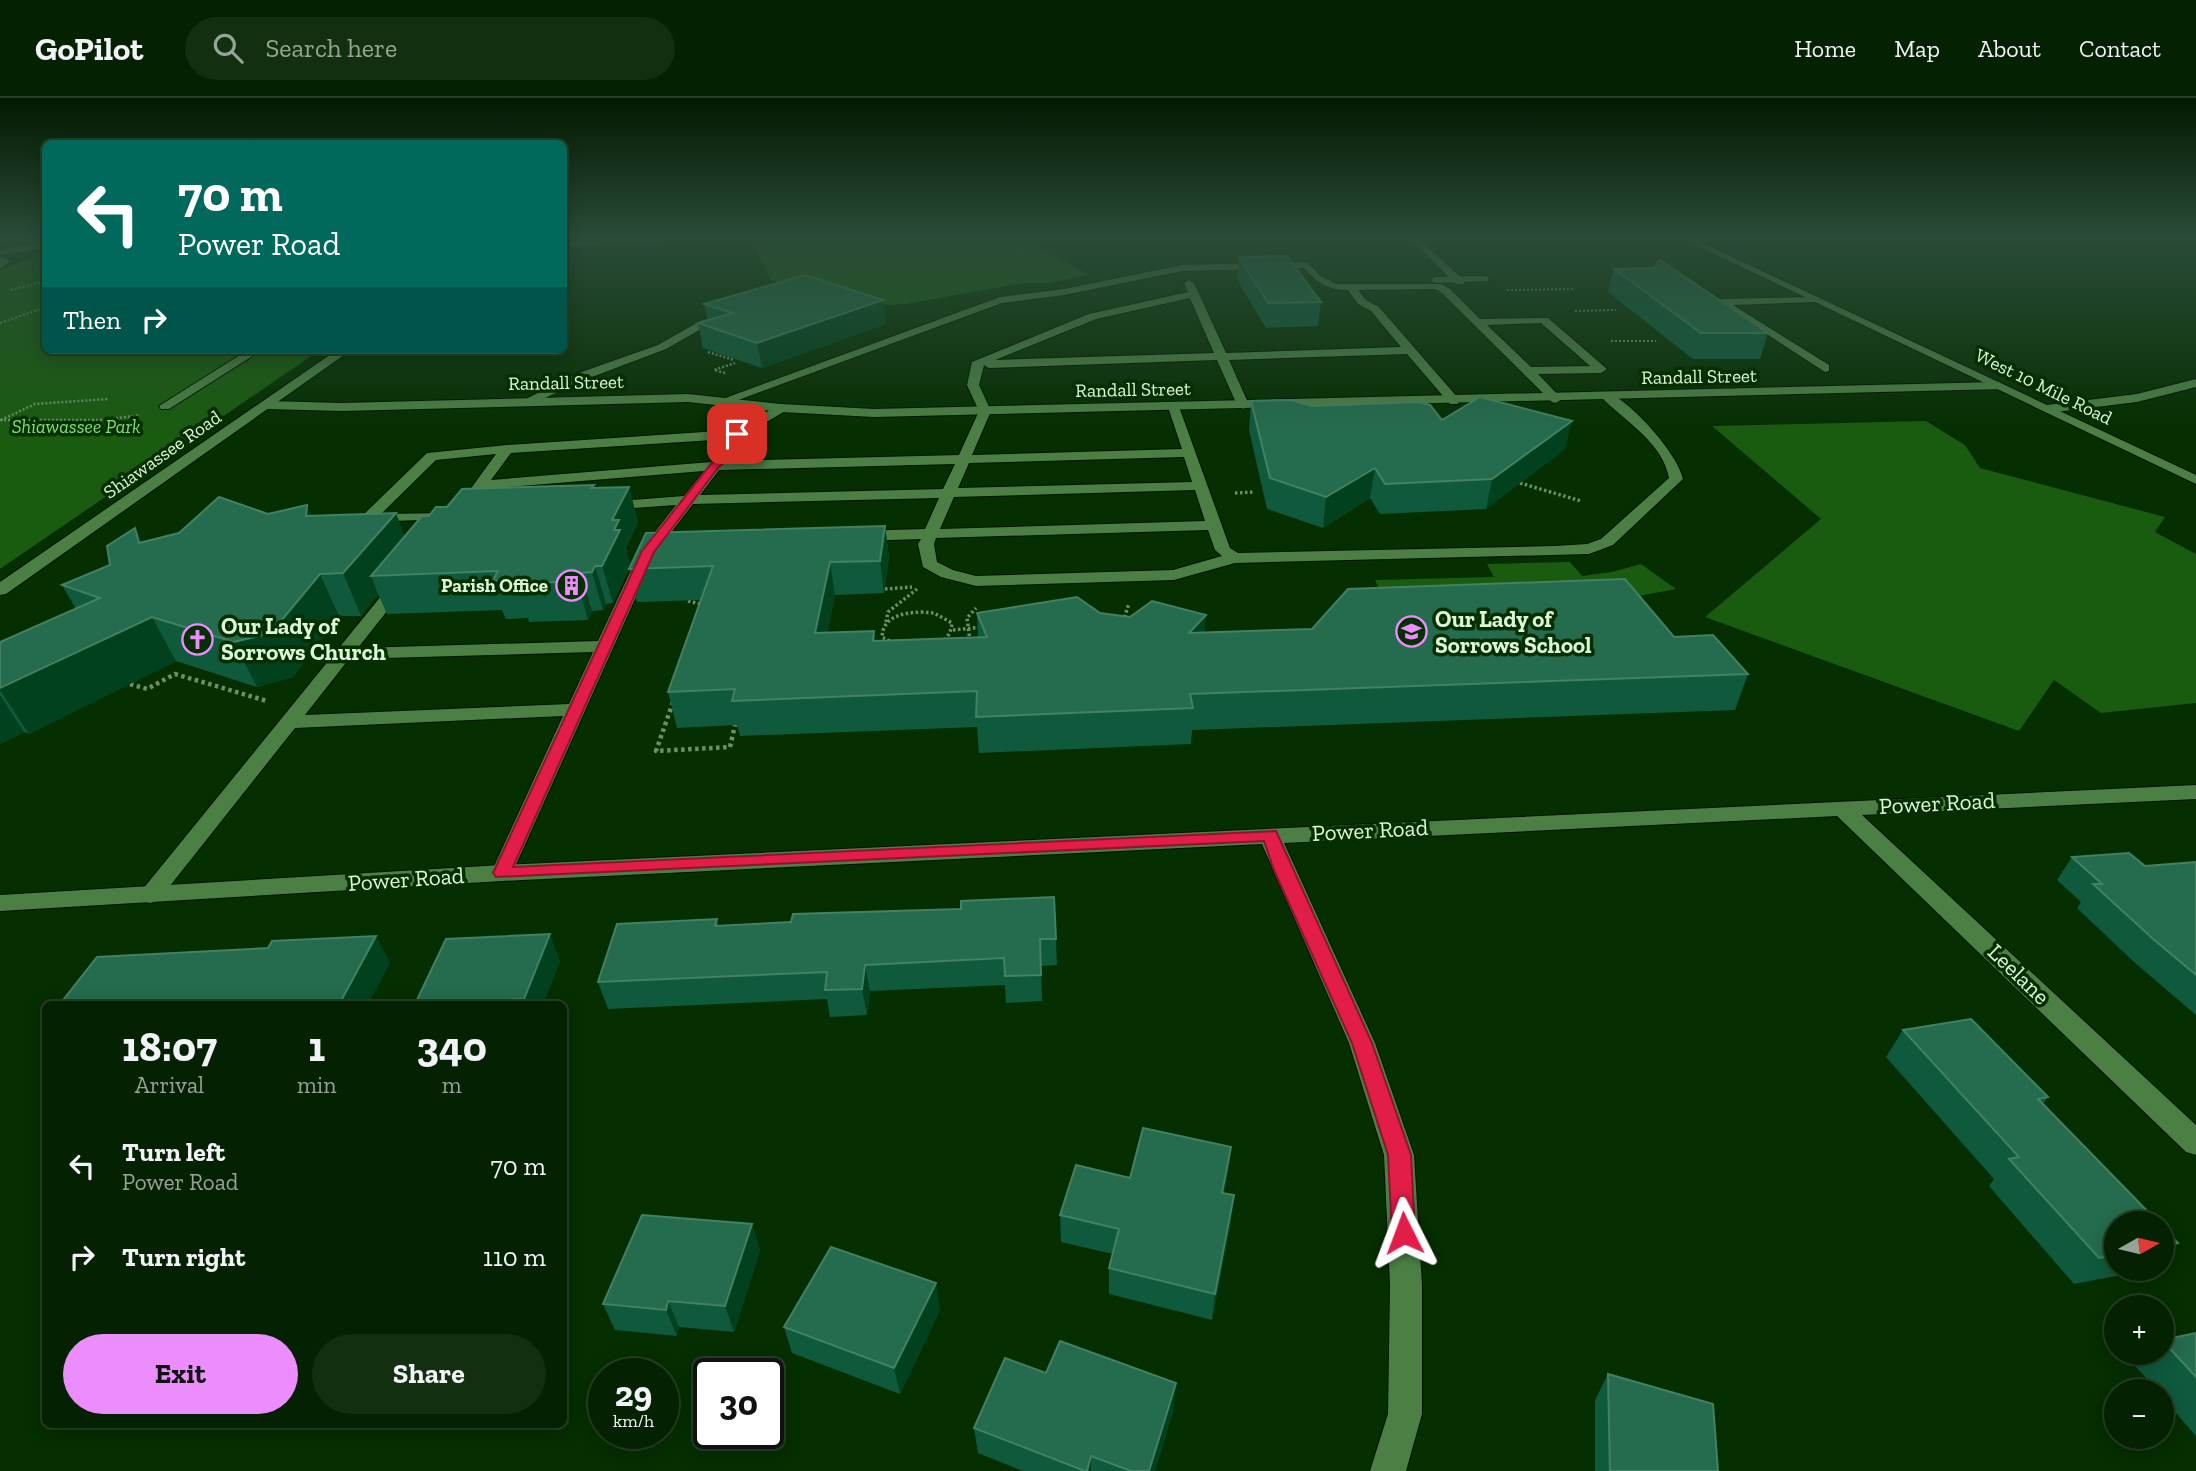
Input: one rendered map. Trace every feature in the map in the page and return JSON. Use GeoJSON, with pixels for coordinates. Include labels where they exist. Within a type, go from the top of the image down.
{"type":"FeatureCollection","features":[{"type":"Feature","properties":{"kind":"street"},"geometry":{"type":"LineString","coordinates":[[726,400],[994,302]]}},
{"type":"Feature","properties":{"kind":"street"},"geometry":{"type":"LineString","coordinates":[[976,364],[1093,316],[1157,302]]}},
{"type":"Feature","properties":{"kind":"street"},"geometry":{"type":"LineString","coordinates":[[1198,302],[1243,405]]}},
{"type":"Feature","properties":{"kind":"street"},"geometry":{"type":"LineString","coordinates":[[1362,302],[1375,309],[1454,401]]}},
{"type":"Feature","properties":{"kind":"street"},"geometry":{"type":"LineString","coordinates":[[1458,302],[1556,398]]}},
{"type":"Feature","properties":{"kind":"street"},"geometry":{"type":"LineString","coordinates":[[1722,302],[1825,368]]}},
{"type":"Feature","properties":{"kind":"street","name":"West 10 Mile Road"},"geometry":{"type":"LineString","coordinates":[[1821,302],[2196,480]]}},
{"type":"Feature","properties":{"kind":"street"},"geometry":{"type":"LineString","coordinates":[[526,402],[580,377],[662,347],[704,323],[739,313]]}},
{"type":"Feature","properties":{"kind":"street"},"geometry":{"type":"LineString","coordinates":[[1478,322],[1544,320],[1601,369],[1528,371]]}},
{"type":"Feature","properties":{"kind":"street"},"geometry":{"type":"LineString","coordinates":[[976,364],[1410,350]]}},
{"type":"Feature","properties":{"kind":"street"},"geometry":{"type":"LineString","coordinates":[[165,407],[250,354]]}},
{"type":"Feature","properties":{"kind":"street","name":"Shiawassee Road"},"geometry":{"type":"LineString","coordinates":[[0,590],[339,354]]}},
{"type":"Feature","properties":{"kind":"street"},"geometry":{"type":"LineString","coordinates":[[976,364],[973,385],[985,411],[926,544],[929,564],[947,574],[976,581],[1174,575],[1234,558],[1589,549],[1607,542],[1676,479],[1676,469],[1669,456],[1608,397]]}},
{"type":"Feature","properties":{"kind":"street"},"geometry":{"type":"LineString","coordinates":[[2047,409],[2137,398],[2196,383]]}},
{"type":"Feature","properties":{"kind":"street","name":"Randall Street"},"geometry":{"type":"LineString","coordinates":[[267,405],[342,407],[688,398],[781,408],[874,413],[1999,386]]}},
{"type":"Feature","properties":{"kind":"street"},"geometry":{"type":"LineString","coordinates":[[1174,407],[1213,525],[1223,550],[1234,558]]}},
{"type":"Feature","properties":{"kind":"street"},"geometry":{"type":"LineString","coordinates":[[483,514],[367,519],[432,456],[737,434],[781,408]]}},
{"type":"Feature","properties":{"kind":"street"},"geometry":{"type":"LineString","coordinates":[[502,873],[648,551],[715,466],[733,450],[737,434]]}},
{"type":"Feature","properties":{"kind":"street"},"geometry":{"type":"LineString","coordinates":[[438,537],[507,449]]}},
{"type":"Feature","properties":{"kind":"street"},"geometry":{"type":"LineString","coordinates":[[478,485],[715,466],[1189,453]]}},
{"type":"Feature","properties":{"kind":"street"},"geometry":{"type":"LineString","coordinates":[[592,506],[688,500],[1200,486]]}},
{"type":"Feature","properties":{"kind":"street"},"geometry":{"type":"LineString","coordinates":[[835,537],[1213,525]]}},
{"type":"Feature","properties":{"kind":"street"},"geometry":{"type":"LineString","coordinates":[[656,541],[683,541]]}},
{"type":"Feature","properties":{"kind":"street"},"geometry":{"type":"LineString","coordinates":[[150,895],[412,569]]}},
{"type":"Feature","properties":{"kind":"street"},"geometry":{"type":"LineString","coordinates":[[343,654],[606,646]]}},
{"type":"Feature","properties":{"kind":"street"},"geometry":{"type":"LineString","coordinates":[[289,722],[576,710]]}},
{"type":"Feature","properties":{"kind":"street","name":"Power Road"},"geometry":{"type":"LineString","coordinates":[[0,903],[502,873],[2196,792]]}},
{"type":"Feature","properties":{"kind":"street","name":"Leelane"},"geometry":{"type":"LineString","coordinates":[[1841,808],[1878,839],[2196,1143]]}},
{"type":"Feature","properties":{"kind":"street"},"geometry":{"type":"LineString","coordinates":[[1270,835],[1283,870],[1362,1043],[1399,1155],[1406,1285],[1405,1414],[1388,1471]]}},
{"type":"Feature","properties":{"kind":"path"},"geometry":{"type":"LineString","coordinates":[[0,323],[42,308]]}},
{"type":"Feature","properties":{"kind":"path"},"geometry":{"type":"LineString","coordinates":[[1601,342],[1656,341]]}},
{"type":"Feature","properties":{"kind":"path"},"geometry":{"type":"LineString","coordinates":[[0,420],[35,404],[108,398]]}},
{"type":"Feature","properties":{"kind":"path"},"geometry":{"type":"LineString","coordinates":[[0,420],[123,419],[165,407]]}},
{"type":"Feature","properties":{"kind":"path"},"geometry":{"type":"LineString","coordinates":[[1520,483],[1581,502]]}},
{"type":"Feature","properties":{"kind":"path"},"geometry":{"type":"LineString","coordinates":[[1230,493],[1255,492]]}},
{"type":"Feature","properties":{"kind":"path"},"geometry":{"type":"LineString","coordinates":[[883,645],[881,630],[886,623],[888,612],[920,587],[885,589]]}},
{"type":"Feature","properties":{"kind":"path"},"geometry":{"type":"LineString","coordinates":[[1133,592],[1122,624],[1135,627]]}},
{"type":"Feature","properties":{"kind":"path"},"geometry":{"type":"LineString","coordinates":[[688,601],[706,606],[703,614]]}},
{"type":"Feature","properties":{"kind":"path"},"geometry":{"type":"LineString","coordinates":[[971,649],[967,618],[979,604]]}},
{"type":"Feature","properties":{"kind":"path"},"geometry":{"type":"LineString","coordinates":[[882,637],[900,647],[928,647],[949,637],[953,629],[952,623],[934,613],[907,613],[886,623]]}},
{"type":"Feature","properties":{"kind":"path"},"geometry":{"type":"LineString","coordinates":[[953,629],[992,627]]}},
{"type":"Feature","properties":{"kind":"path"},"geometry":{"type":"LineString","coordinates":[[130,684],[147,689],[175,674],[275,703]]}},
{"type":"Feature","properties":{"kind":"path"},"geometry":{"type":"LineString","coordinates":[[673,701],[656,751],[730,747],[735,725]]}},
{"type":"Feature","properties":{"kind":"path"},"geometry":{"type":"LineString","coordinates":[[670,711],[682,710]]}},
{"type":"Feature","properties":{"kind":"green space","name":"Shiawassee Park"},"geometry":{"type":"Polygon","coordinates":[[[0,302],[42,302],[42,354],[314,354],[0,569],[0,302]]]}},
{"type":"Feature","properties":{"kind":"green space"},"geometry":{"type":"Polygon","coordinates":[[[872,302],[917,302],[906,304],[885,305],[872,302]]]}},
{"type":"Feature","properties":{"kind":"green space"},"geometry":{"type":"Polygon","coordinates":[[[1926,421],[1965,445],[1980,468],[2165,517],[2155,532],[2196,554],[2196,703],[2101,713],[2054,680],[2019,731],[1705,617],[1821,519],[1712,426],[1926,421]]]}},
{"type":"Feature","properties":{"kind":"green space"},"geometry":{"type":"Polygon","coordinates":[[[1570,562],[1582,576],[1641,564],[1676,589],[1591,605],[1389,611],[1375,580],[1494,577],[1487,564],[1570,562]]]}},
{"type":"Feature","properties":{"kind":"building"},"geometry":{"type":"Polygon","coordinates":[[[877,302],[757,343],[698,323],[733,313],[704,304],[877,302]]]}},
{"type":"Feature","properties":{"kind":"building"},"geometry":{"type":"Polygon","coordinates":[[[1659,302],[1722,302],[1768,333],[1701,333],[1659,302]]]}},
{"type":"Feature","properties":{"kind":"building"},"geometry":{"type":"Polygon","coordinates":[[[1480,397],[1572,421],[1492,479],[1385,484],[1375,468],[1326,497],[1270,478],[1251,401],[1291,400],[1312,406],[1418,402],[1430,405],[1442,420],[1480,397]]]}},
{"type":"Feature","properties":{"kind":"building"},"geometry":{"type":"Polygon","coordinates":[[[594,485],[591,488],[629,487],[612,520],[619,520],[614,530],[620,530],[602,566],[595,566],[592,572],[581,573],[577,581],[517,584],[519,580],[493,581],[498,571],[371,576],[422,516],[429,516],[436,507],[447,507],[462,489],[594,485]]]}},
{"type":"Feature","properties":{"kind":"building"},"geometry":{"type":"Polygon","coordinates":[[[219,497],[268,514],[307,505],[306,516],[396,513],[343,573],[320,574],[271,633],[234,642],[152,617],[0,688],[0,642],[100,598],[62,585],[110,565],[107,546],[135,528],[139,543],[179,533],[219,497]]]}},
{"type":"Feature","properties":{"kind":"building"},"geometry":{"type":"Polygon","coordinates":[[[885,526],[880,561],[830,562],[815,633],[874,631],[873,641],[987,637],[977,613],[1077,597],[1100,613],[1130,617],[1152,601],[1206,615],[1189,633],[1312,629],[1348,589],[1625,579],[1674,637],[1713,635],[1748,674],[1190,694],[1193,708],[976,717],[977,691],[732,701],[735,689],[668,692],[713,566],[629,569],[646,533],[885,526]]]}},
{"type":"Feature","properties":{"kind":"building"},"geometry":{"type":"Polygon","coordinates":[[[2129,853],[2145,866],[2196,862],[2196,975],[2093,884],[2102,884],[2072,857],[2129,853]]]}},
{"type":"Feature","properties":{"kind":"building"},"geometry":{"type":"Polygon","coordinates":[[[1054,897],[1056,939],[1040,939],[1041,975],[1005,976],[1004,958],[865,965],[862,989],[825,990],[827,972],[598,982],[617,924],[717,919],[715,926],[791,922],[793,914],[961,909],[961,901],[1054,897]]]}},
{"type":"Feature","properties":{"kind":"building"},"geometry":{"type":"Polygon","coordinates":[[[550,934],[524,999],[416,1001],[446,939],[550,934]]]}},
{"type":"Feature","properties":{"kind":"building"},"geometry":{"type":"Polygon","coordinates":[[[376,936],[341,1001],[62,1001],[97,957],[268,948],[272,941],[376,936]]]}},
{"type":"Feature","properties":{"kind":"building"},"geometry":{"type":"Polygon","coordinates":[[[1971,1019],[2048,1097],[2038,1099],[2147,1211],[2104,1211],[2104,1257],[2099,1258],[2009,1159],[2019,1157],[1903,1030],[1971,1019]]]}},
{"type":"Feature","properties":{"kind":"building"},"geometry":{"type":"Polygon","coordinates":[[[1143,1128],[1231,1147],[1222,1193],[1234,1195],[1215,1294],[1109,1268],[1119,1229],[1060,1215],[1076,1165],[1130,1178],[1143,1128]]]}},
{"type":"Feature","properties":{"kind":"building"},"geometry":{"type":"Polygon","coordinates":[[[642,1215],[752,1224],[725,1306],[668,1301],[666,1310],[603,1304],[642,1215]]]}},
{"type":"Feature","properties":{"kind":"building"},"geometry":{"type":"Polygon","coordinates":[[[831,1247],[936,1283],[894,1368],[784,1327],[831,1247]]]}},
{"type":"Feature","properties":{"kind":"building"},"geometry":{"type":"Polygon","coordinates":[[[2196,1333],[2196,1377],[2174,1353],[2174,1338],[2196,1333]]]}},
{"type":"Feature","properties":{"kind":"building"},"geometry":{"type":"Polygon","coordinates":[[[1060,1341],[1176,1383],[1149,1471],[1131,1471],[1091,1456],[1085,1471],[974,1428],[1005,1358],[1046,1373],[1060,1341]]]}},
{"type":"Feature","properties":{"kind":"building"},"geometry":{"type":"Polygon","coordinates":[[[1608,1374],[1713,1404],[1718,1471],[1610,1471],[1608,1374]]]}},
{"type":"Feature","properties":{"kind":"place","name":"Parish Office"},"geometry":{"type":"Point","coordinates":[571,585]}},
{"type":"Feature","properties":{"kind":"place","name":"Our Lady of Sorrows School"},"geometry":{"type":"Point","coordinates":[1412,632]}},
{"type":"Feature","properties":{"kind":"place","name":"Our Lady of Sorrows Church"},"geometry":{"type":"Point","coordinates":[198,639]}},
{"type":"Feature","properties":{"kind":"route"},"geometry":{"type":"LineString","coordinates":[[737,434],[733,450],[715,466],[648,551],[502,873],[1270,835],[1283,870],[1362,1043],[1399,1155],[1404,1233]]}}]}
